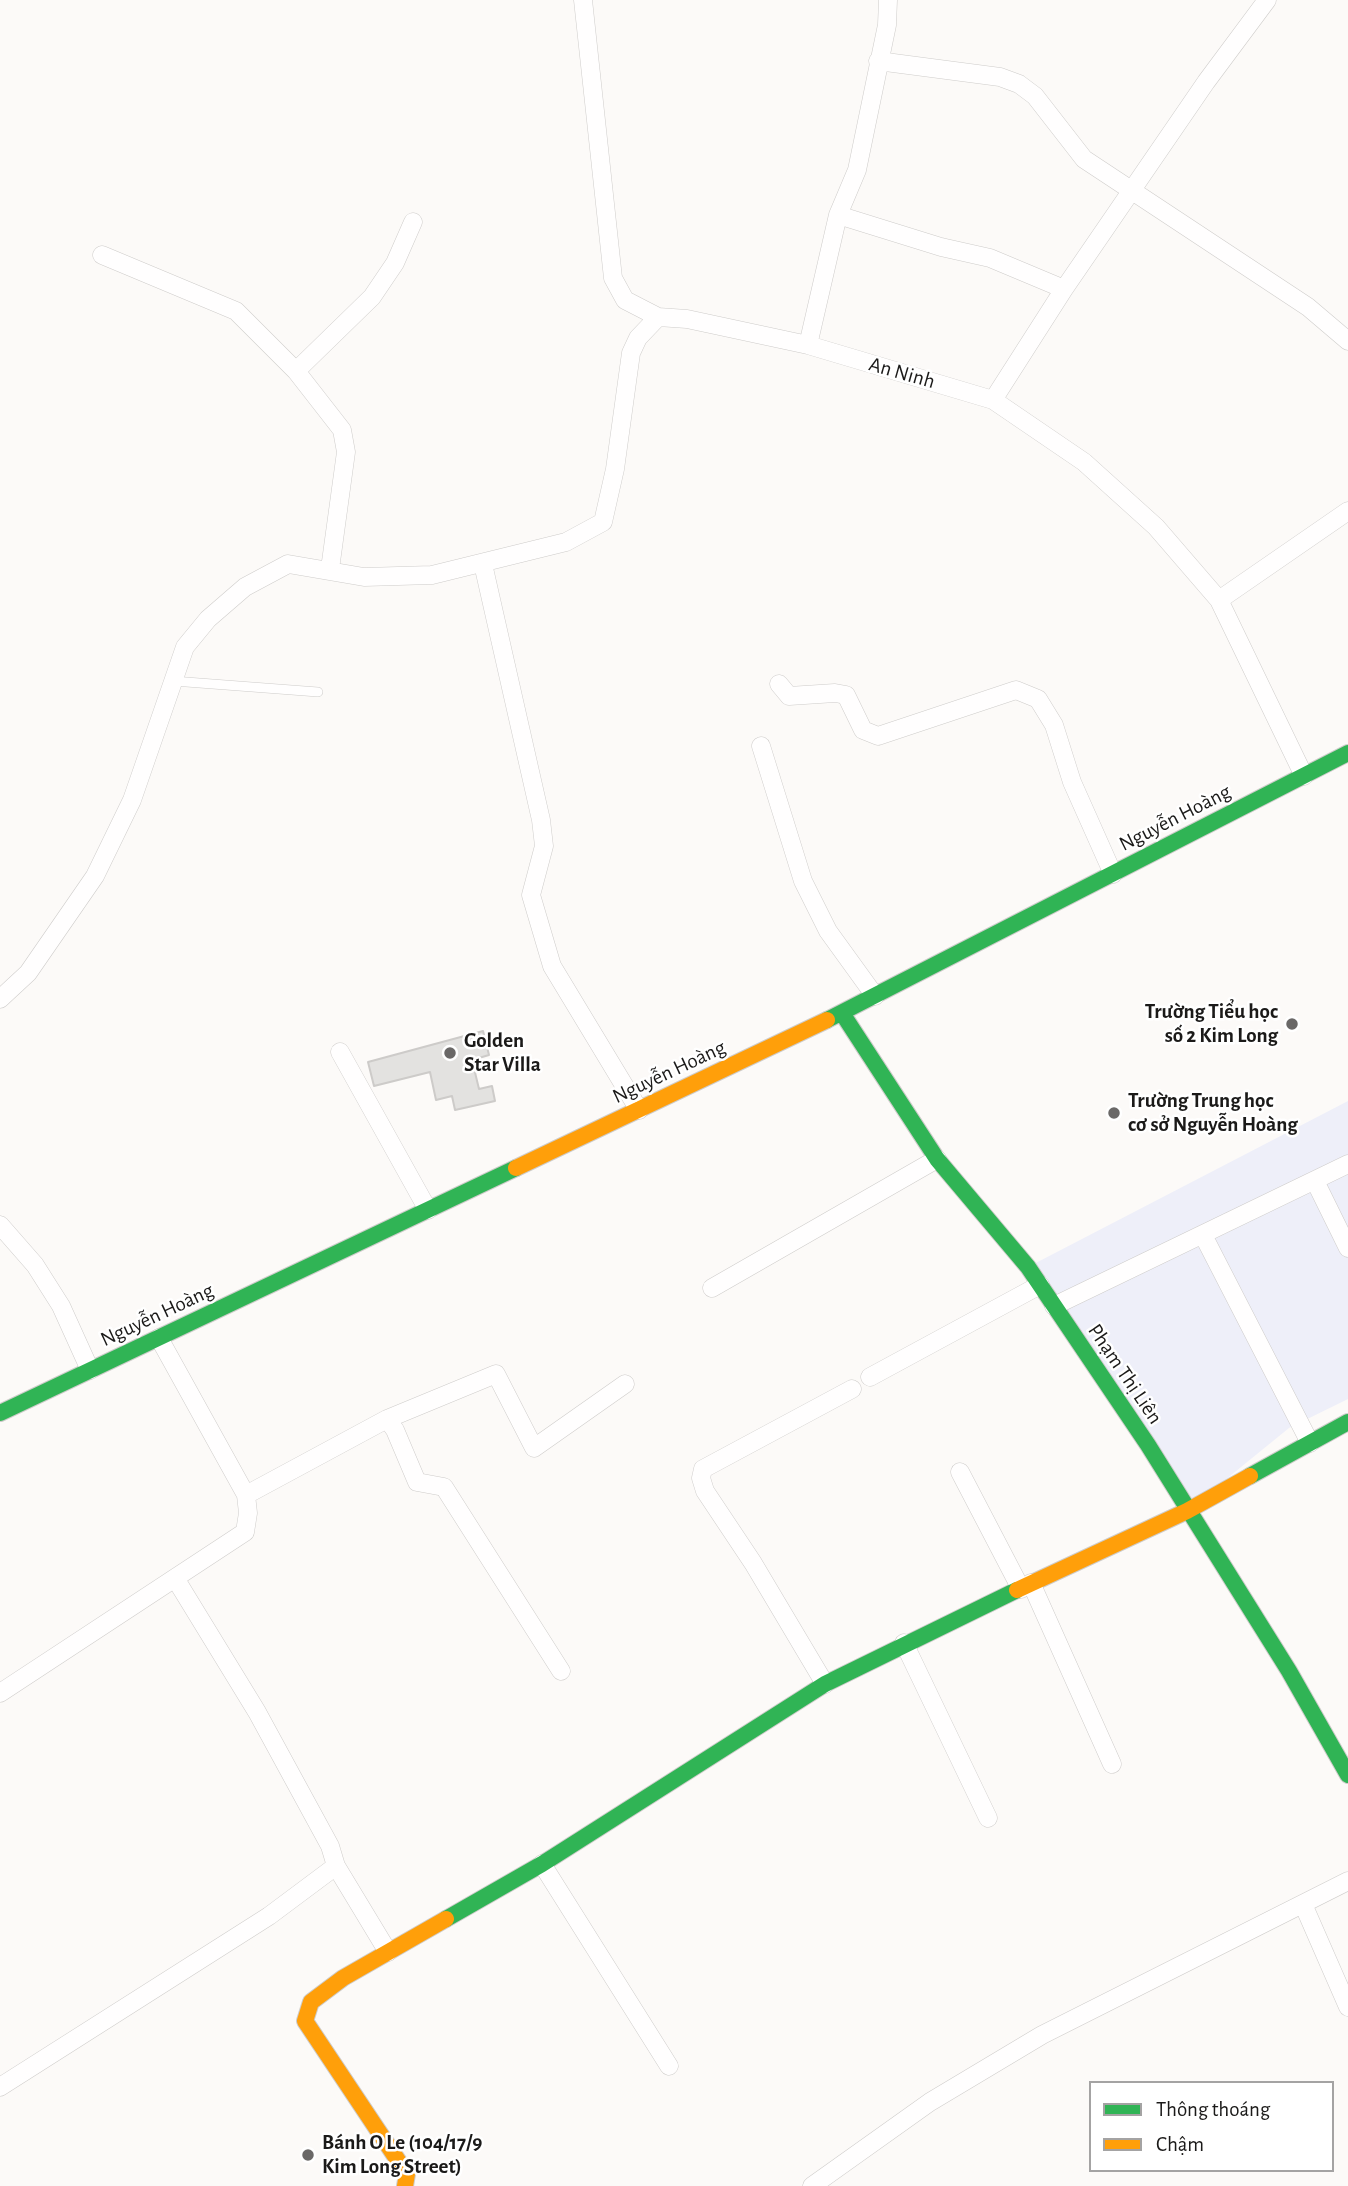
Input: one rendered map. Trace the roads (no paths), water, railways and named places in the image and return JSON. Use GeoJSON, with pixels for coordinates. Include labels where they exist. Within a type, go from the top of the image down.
{"type":"FeatureCollection","features":[{"type":"Feature","properties":{"kind":"street","name":"An Ninh"},"geometry":{"type":"LineString","coordinates":[[583,0],[613,278],[625,300],[658,317],[687,319],[808,345],[993,400],[1084,462],[1156,527],[1219,600],[1304,776]]}},
{"type":"Feature","properties":{"kind":"street"},"geometry":{"type":"LineString","coordinates":[[808,345],[838,215],[857,170],[887,24],[888,0]]}},
{"type":"Feature","properties":{"kind":"street"},"geometry":{"type":"LineString","coordinates":[[993,400],[1064,289],[1267,0]]}},
{"type":"Feature","properties":{"kind":"street"},"geometry":{"type":"LineString","coordinates":[[878,61],[1000,78],[1019,84],[1035,96],[1084,159],[1308,307],[1348,341]]}},
{"type":"Feature","properties":{"kind":"street"},"geometry":{"type":"LineString","coordinates":[[838,215],[1001,262],[1064,289]]}},
{"type":"Feature","properties":{"kind":"street"},"geometry":{"type":"LineString","coordinates":[[296,372],[372,297],[395,263],[413,222]]}},
{"type":"Feature","properties":{"kind":"street"},"geometry":{"type":"LineString","coordinates":[[102,255],[236,311],[296,372],[346,438],[330,569]]}},
{"type":"Feature","properties":{"kind":"street"},"geometry":{"type":"LineString","coordinates":[[0,999],[28,973],[95,876],[132,800],[158,733],[186,647],[208,619],[245,587],[288,564],[330,569],[364,577],[432,575],[566,542],[603,522],[615,469],[631,353],[638,338],[658,317]]}},
{"type":"Feature","properties":{"kind":"street"},"geometry":{"type":"LineString","coordinates":[[1219,600],[1348,511]]}},
{"type":"Feature","properties":{"kind":"street"},"geometry":{"type":"LineString","coordinates":[[483,564],[541,820],[544,846],[531,895],[552,965],[639,1110]]}},
{"type":"Feature","properties":{"kind":"street"},"geometry":{"type":"LineString","coordinates":[[779,684],[789,696],[846,695],[863,730],[878,736],[1016,690],[1038,699],[1054,725],[1073,782],[1113,874]]}},
{"type":"Feature","properties":{"kind":"street"},"geometry":{"type":"LineString","coordinates":[[761,746],[803,881],[828,931],[875,996]]}},
{"type":"Feature","properties":{"kind":"street","name":"Nguyễn Hoàng"},"geometry":{"type":"LineString","coordinates":[[0,1413],[842,1013],[1348,753]]}},
{"type":"Feature","properties":{"kind":"street","name":"Phạm Thị Liên"},"geometry":{"type":"LineString","coordinates":[[842,1013],[937,1159],[1040,1285],[1148,1445],[1289,1671],[1348,1775]]}},
{"type":"Feature","properties":{"kind":"street"},"geometry":{"type":"LineString","coordinates":[[340,1052],[428,1210]]}},
{"type":"Feature","properties":{"kind":"street"},"geometry":{"type":"LineString","coordinates":[[712,1288],[937,1159]]}},
{"type":"Feature","properties":{"kind":"street"},"geometry":{"type":"LineString","coordinates":[[1054,1306],[1348,1164]]}},
{"type":"Feature","properties":{"kind":"street"},"geometry":{"type":"LineString","coordinates":[[1315,1181],[1348,1248]]}},
{"type":"Feature","properties":{"kind":"street"},"geometry":{"type":"LineString","coordinates":[[0,1226],[35,1265],[61,1306],[90,1370]]}},
{"type":"Feature","properties":{"kind":"street"},"geometry":{"type":"LineString","coordinates":[[1203,1235],[1310,1443]]}},
{"type":"Feature","properties":{"kind":"street"},"geometry":{"type":"LineString","coordinates":[[870,1377],[1040,1285]]}},
{"type":"Feature","properties":{"kind":"street"},"geometry":{"type":"LineString","coordinates":[[0,1693],[245,1532],[248,1513],[246,1495],[159,1338]]}},
{"type":"Feature","properties":{"kind":"street"},"geometry":{"type":"LineString","coordinates":[[246,1495],[387,1419],[496,1374],[534,1448],[625,1384]]}},
{"type":"Feature","properties":{"kind":"street"},"geometry":{"type":"LineString","coordinates":[[825,1685],[753,1563],[705,1491],[701,1478],[703,1469],[852,1389]]}},
{"type":"Feature","properties":{"kind":"street"},"geometry":{"type":"LineString","coordinates":[[387,1419],[395,1430],[417,1482],[444,1487],[561,1671]]}},
{"type":"Feature","properties":{"kind":"street"},"geometry":{"type":"LineString","coordinates":[[405,2186],[407,2174],[305,2021],[310,2002],[343,1978],[542,1864],[745,1732],[825,1685],[904,1643],[1187,1511],[1348,1422]]}},
{"type":"Feature","properties":{"kind":"street"},"geometry":{"type":"LineString","coordinates":[[960,1472],[1026,1586],[1112,1764]]}},
{"type":"Feature","properties":{"kind":"street"},"geometry":{"type":"LineString","coordinates":[[175,1578],[257,1712],[330,1846],[336,1866],[388,1952]]}},
{"type":"Feature","properties":{"kind":"street"},"geometry":{"type":"LineString","coordinates":[[904,1643],[988,1818]]}},
{"type":"Feature","properties":{"kind":"street"},"geometry":{"type":"LineString","coordinates":[[542,1864],[669,2066]]}},
{"type":"Feature","properties":{"kind":"street"},"geometry":{"type":"LineString","coordinates":[[0,2087],[269,1916],[336,1866]]}},
{"type":"Feature","properties":{"kind":"street"},"geometry":{"type":"LineString","coordinates":[[812,2186],[930,2102],[1042,2035],[1348,1881]]}},
{"type":"Feature","properties":{"kind":"street"},"geometry":{"type":"LineString","coordinates":[[1303,1905],[1348,2007]]}},
{"type":"Feature","properties":{"kind":"lane"},"geometry":{"type":"LineString","coordinates":[[173,681],[317,692]]}},
{"type":"Feature","properties":{"kind":"place","name":"Trường Tiểu học số 2 Kim Long"},"geometry":{"type":"Point","coordinates":[1292,1024]}},
{"type":"Feature","properties":{"kind":"place","name":"Golden Star Villa"},"geometry":{"type":"Point","coordinates":[450,1053]}},
{"type":"Feature","properties":{"kind":"place","name":"Trường Trung học cơ sở Nguyễn Hoàng"},"geometry":{"type":"Point","coordinates":[1114,1113]}},
{"type":"Feature","properties":{"kind":"place","name":"Bánh O Le (104/17/9 Kim Long Street)"},"geometry":{"type":"Point","coordinates":[308,2155]}}]}
